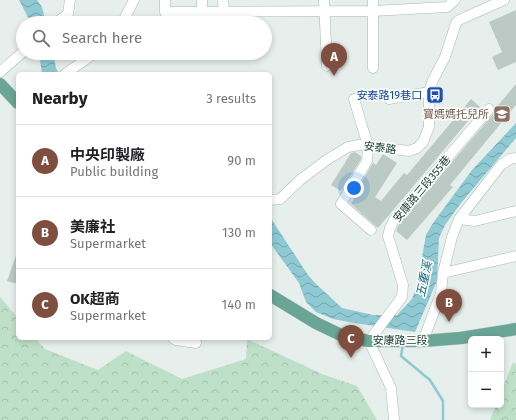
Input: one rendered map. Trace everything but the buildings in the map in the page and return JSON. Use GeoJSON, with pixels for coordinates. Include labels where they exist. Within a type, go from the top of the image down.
{"type":"FeatureCollection","features":[{"type":"Feature","properties":{"kind":"main road"},"geometry":{"type":"LineString","coordinates":[[0,84],[16,101]]}},
{"type":"Feature","properties":{"kind":"main road","name":"安康路三段"},"geometry":{"type":"LineString","coordinates":[[272,296],[316,323],[343,336],[369,341],[422,341],[461,338],[516,329]]}},
{"type":"Feature","properties":{"kind":"street"},"geometry":{"type":"LineString","coordinates":[[65,16],[68,14],[70,0]]}},
{"type":"Feature","properties":{"kind":"street"},"geometry":{"type":"LineString","coordinates":[[126,16],[134,0]]}},
{"type":"Feature","properties":{"kind":"street"},"geometry":{"type":"LineString","coordinates":[[165,0],[165,12],[202,13],[373,11],[447,7],[455,0]]}},
{"type":"Feature","properties":{"kind":"street"},"geometry":{"type":"LineString","coordinates":[[202,0],[202,13]]}},
{"type":"Feature","properties":{"kind":"street"},"geometry":{"type":"LineString","coordinates":[[223,0],[224,13]]}},
{"type":"Feature","properties":{"kind":"street"},"geometry":{"type":"LineString","coordinates":[[324,0],[327,66]]}},
{"type":"Feature","properties":{"kind":"street"},"geometry":{"type":"LineString","coordinates":[[373,0],[373,68]]}},
{"type":"Feature","properties":{"kind":"street","name":"安泰路"},"geometry":{"type":"LineString","coordinates":[[272,200],[280,199],[300,180],[328,159],[348,147],[359,145],[409,151],[417,148],[423,142],[428,127],[429,92],[433,80],[445,57],[456,23],[459,20],[504,0]]}},
{"type":"Feature","properties":{"kind":"street"},"geometry":{"type":"LineString","coordinates":[[0,72],[16,58]]}},
{"type":"Feature","properties":{"kind":"street"},"geometry":{"type":"LineString","coordinates":[[69,71],[85,60]]}},
{"type":"Feature","properties":{"kind":"street"},"geometry":{"type":"LineString","coordinates":[[389,99],[429,92]]}},
{"type":"Feature","properties":{"kind":"street"},"geometry":{"type":"LineString","coordinates":[[354,99],[368,146],[367,161],[341,204],[371,230]]}},
{"type":"Feature","properties":{"kind":"street","name":"安康路三段355巷"},"geometry":{"type":"LineString","coordinates":[[369,341],[402,298],[403,285],[388,236],[394,220],[489,109]]}},
{"type":"Feature","properties":{"kind":"street"},"geometry":{"type":"LineString","coordinates":[[422,341],[441,293],[443,273],[452,238],[459,219],[501,165],[510,159],[516,158]]}},
{"type":"Feature","properties":{"kind":"street"},"geometry":{"type":"LineString","coordinates":[[459,219],[475,221],[516,211]]}},
{"type":"Feature","properties":{"kind":"street"},"geometry":{"type":"LineString","coordinates":[[443,273],[516,256]]}},
{"type":"Feature","properties":{"kind":"street"},"geometry":{"type":"LineString","coordinates":[[176,340],[196,343]]}},
{"type":"Feature","properties":{"kind":"street"},"geometry":{"type":"LineString","coordinates":[[369,341],[391,388],[394,420]]}},
{"type":"Feature","properties":{"kind":"green space"},"geometry":{"type":"Polygon","coordinates":[[[0,297],[16,316],[16,340],[37,340],[45,349],[98,370],[126,351],[182,379],[246,359],[247,340],[249,340],[322,374],[357,386],[377,420],[0,420],[0,297]]]}},
{"type":"Feature","properties":{"kind":"green space"},"geometry":{"type":"Polygon","coordinates":[[[513,362],[516,364],[516,420],[490,420],[495,408],[504,408],[504,384],[513,362]]]}},
{"type":"Feature","properties":{"kind":"water"},"geometry":{"type":"Polygon","coordinates":[[[19,0],[37,0],[42,7],[44,16],[27,16],[19,0]]]}},
{"type":"Feature","properties":{"kind":"water"},"geometry":{"type":"Polygon","coordinates":[[[40,60],[54,60],[58,72],[42,72],[40,60]]]}},
{"type":"Feature","properties":{"kind":"water","name":"五重溪"},"geometry":{"type":"Polygon","coordinates":[[[516,123],[516,138],[461,203],[445,225],[439,238],[437,281],[415,332],[333,319],[316,312],[306,302],[299,283],[272,246],[272,220],[308,275],[342,308],[373,315],[397,315],[412,299],[417,285],[426,235],[433,223],[472,170],[516,123]]]}},
{"type":"Feature","properties":{"kind":"waterway"},"geometry":{"type":"LineString","coordinates":[[403,344],[401,356],[430,380],[443,401],[443,420]]}},
{"type":"Feature","properties":{"kind":"place","name":"中央印製廠"},"geometry":{"type":"Point","coordinates":[334,76]}},
{"type":"Feature","properties":{"kind":"place","name":"安泰路19巷口"},"geometry":{"type":"Point","coordinates":[435,95]}},
{"type":"Feature","properties":{"kind":"place","name":"寶媽媽托兒所"},"geometry":{"type":"Point","coordinates":[502,114]}},
{"type":"Feature","properties":{"kind":"place","name":"美廉社"},"geometry":{"type":"Point","coordinates":[449,322]}},
{"type":"Feature","properties":{"kind":"place","name":"OK超商"},"geometry":{"type":"Point","coordinates":[351,358]}}]}
